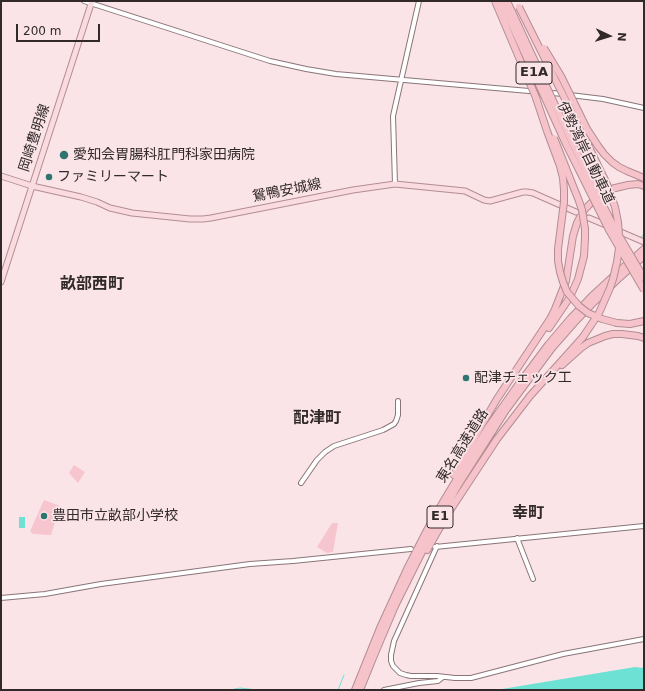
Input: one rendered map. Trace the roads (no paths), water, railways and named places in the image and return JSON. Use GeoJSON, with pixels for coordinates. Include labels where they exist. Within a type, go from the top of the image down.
{"type":"FeatureCollection","features":[{"type":"Feature","properties":{"kind":"highway"},"geometry":{"type":"LineString","coordinates":[[495,1],[580,200],[585,229],[584,256],[580,272],[570,297],[558,316],[515,372]]}},
{"type":"Feature","properties":{"kind":"highway","name":"伊勢湾岸自動車道"},"geometry":{"type":"LineString","coordinates":[[501,1],[612,236],[644,290]]}},
{"type":"Feature","properties":{"kind":"highway","name":"伊勢湾岸自動車道"},"geometry":{"type":"LineString","coordinates":[[507,1],[569,143]]}},
{"type":"Feature","properties":{"kind":"highway"},"geometry":{"type":"LineString","coordinates":[[518,4],[561,76],[587,129],[598,146],[604,154],[619,167],[644,178]]}},
{"type":"Feature","properties":{"kind":"highway"},"geometry":{"type":"LineString","coordinates":[[396,606],[447,515],[497,439],[535,390],[583,337],[599,313],[610,288],[617,262],[619,235],[615,208],[607,184],[518,4]]}},
{"type":"Feature","properties":{"kind":"highway"},"geometry":{"type":"LineString","coordinates":[[536,98],[563,178],[564,202],[558,255],[560,272],[567,292],[579,306],[588,313],[602,319],[617,323],[630,324],[644,321]]}},
{"type":"Feature","properties":{"kind":"highway"},"geometry":{"type":"LineString","coordinates":[[426,532],[481,426],[550,319],[561,296],[566,281],[575,229],[580,217],[591,203],[606,191],[619,186],[641,185]]}},
{"type":"Feature","properties":{"kind":"highway","name":"伊勢湾岸自動車道"},"geometry":{"type":"LineString","coordinates":[[591,189],[644,278]]}},
{"type":"Feature","properties":{"kind":"highway","name":"東名高速道路"},"geometry":{"type":"LineString","coordinates":[[355,690],[370,650],[391,604],[426,532],[464,465],[548,345],[591,297],[644,249]]}},
{"type":"Feature","properties":{"kind":"highway","name":"東名高速道路"},"geometry":{"type":"LineString","coordinates":[[520,387],[579,317],[644,256]]}},
{"type":"Feature","properties":{"kind":"highway"},"geometry":{"type":"LineString","coordinates":[[644,267],[644,290]]}},
{"type":"Feature","properties":{"kind":"highway"},"geometry":{"type":"LineString","coordinates":[[516,414],[580,348],[601,337],[614,334],[644,338]]}},
{"type":"Feature","properties":{"kind":"highway","name":"東名高速道路"},"geometry":{"type":"LineString","coordinates":[[360,690],[377,647],[434,528],[489,431]]}},
{"type":"Feature","properties":{"kind":"main road","name":"岡崎豊明線"},"geometry":{"type":"LineString","coordinates":[[1,282],[91,2]]}},
{"type":"Feature","properties":{"kind":"main road","name":"鴛鴨安城線"},"geometry":{"type":"LineString","coordinates":[[1,176],[32,186],[81,197],[110,208],[132,213],[203,219],[353,190],[395,184],[465,191],[484,200],[490,201],[523,192],[533,193],[576,212]]}},
{"type":"Feature","properties":{"kind":"main road"},"geometry":{"type":"LineString","coordinates":[[589,218],[644,242]]}},
{"type":"Feature","properties":{"kind":"street"},"geometry":{"type":"LineString","coordinates":[[84,1],[270,60],[306,69],[336,74],[581,96],[644,108]]}},
{"type":"Feature","properties":{"kind":"street"},"geometry":{"type":"LineString","coordinates":[[395,184],[392,116],[419,1]]}},
{"type":"Feature","properties":{"kind":"street"},"geometry":{"type":"LineString","coordinates":[[301,483],[316,460],[334,446],[383,430],[394,424],[398,415],[398,401]]}},
{"type":"Feature","properties":{"kind":"street"},"geometry":{"type":"LineString","coordinates":[[644,526],[434,547],[394,641],[390,655],[391,661],[397,672],[406,676],[470,678],[562,654],[644,639]]}},
{"type":"Feature","properties":{"kind":"street"},"geometry":{"type":"LineString","coordinates":[[517,538],[532,580]]}},
{"type":"Feature","properties":{"kind":"street"},"geometry":{"type":"LineString","coordinates":[[1,598],[45,594],[102,584],[250,564],[411,549]]}},
{"type":"Feature","properties":{"kind":"street"},"geometry":{"type":"LineString","coordinates":[[384,690],[438,681],[443,677]]}},
{"type":"Feature","properties":{"kind":"water"},"geometry":{"type":"Polygon","coordinates":[[[19,517],[25,517],[25,528],[19,528],[19,517]]]}},
{"type":"Feature","properties":{"kind":"water"},"geometry":{"type":"Polygon","coordinates":[[[635,667],[644,668],[644,690],[496,690],[635,667]]]}},
{"type":"Feature","properties":{"kind":"waterway"},"geometry":{"type":"LineString","coordinates":[[641,237],[644,234]]}},
{"type":"Feature","properties":{"kind":"waterway"},"geometry":{"type":"LineString","coordinates":[[338,690],[344,675]]}},
{"type":"Feature","properties":{"kind":"waterway"},"geometry":{"type":"LineString","coordinates":[[230,690],[240,688],[257,690]]}},
{"type":"Feature","properties":{"kind":"place","name":"愛知会胃腸科肛門科家田病院"},"geometry":{"type":"Point","coordinates":[64,155]}},
{"type":"Feature","properties":{"kind":"place","name":"ファミリーマート"},"geometry":{"type":"Point","coordinates":[49,177]}},
{"type":"Feature","properties":{"kind":"place","name":"配津チェック工"},"geometry":{"type":"Point","coordinates":[466,378]}},
{"type":"Feature","properties":{"kind":"place","name":"豊田市立畝部小学校"},"geometry":{"type":"Point","coordinates":[44,516]}},
{"type":"Feature","properties":{"kind":"district","name":"畝部西町"},"geometry":{"type":"Point","coordinates":[92,285]}},
{"type":"Feature","properties":{"kind":"district","name":"配津町"},"geometry":{"type":"Point","coordinates":[317,419]}},
{"type":"Feature","properties":{"kind":"district","name":"幸町"},"geometry":{"type":"Point","coordinates":[528,514]}}]}
